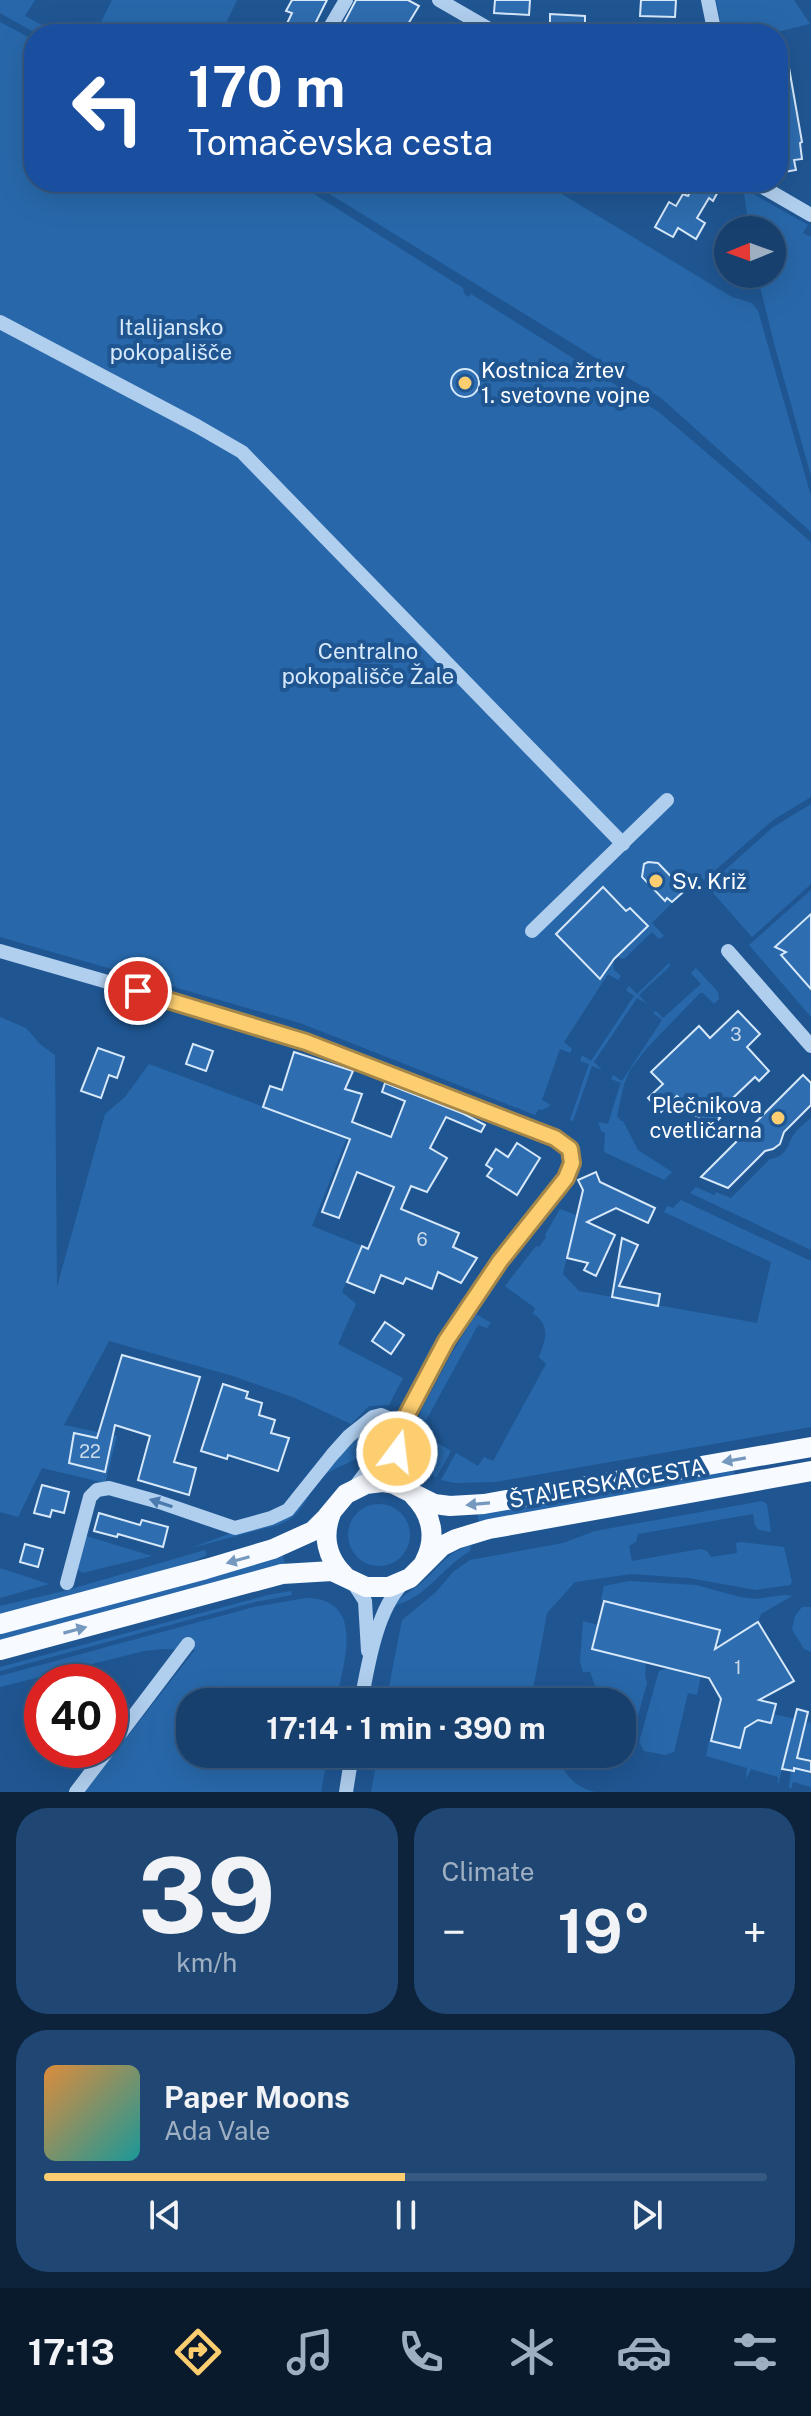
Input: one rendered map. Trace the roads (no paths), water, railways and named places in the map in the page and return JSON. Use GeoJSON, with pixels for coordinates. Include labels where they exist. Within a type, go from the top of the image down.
{"type":"FeatureCollection","features":[{"type":"Feature","properties":{"kind":"main road","name":"ŠTAJERSKA CESTA"},"geometry":{"type":"LineString","coordinates":[[354,1488],[382,1482],[441,1505],[484,1504],[811,1447]]}},
{"type":"Feature","properties":{"kind":"main road","name":"ŠTAJERSKA CESTA"},"geometry":{"type":"LineString","coordinates":[[406,1581],[437,1550],[450,1542],[489,1529],[811,1471]]}},
{"type":"Feature","properties":{"kind":"main road"},"geometry":{"type":"LineString","coordinates":[[0,1624],[261,1554],[313,1531],[342,1497],[354,1488]]}},
{"type":"Feature","properties":{"kind":"main road"},"geometry":{"type":"LineString","coordinates":[[409,1492],[428,1516],[432,1532],[430,1548],[422,1566]]}},
{"type":"Feature","properties":{"kind":"main road"},"geometry":{"type":"LineString","coordinates":[[332,1512],[326,1530],[327,1545],[332,1559],[346,1577]]}},
{"type":"Feature","properties":{"kind":"main road"},"geometry":{"type":"LineString","coordinates":[[0,1650],[282,1574],[326,1570],[378,1589],[406,1581]]}},
{"type":"Feature","properties":{"kind":"street"},"geometry":{"type":"LineString","coordinates":[[332,24],[346,0]]}},
{"type":"Feature","properties":{"kind":"street"},"geometry":{"type":"LineString","coordinates":[[439,0],[481,24]]}},
{"type":"Feature","properties":{"kind":"street"},"geometry":{"type":"LineString","coordinates":[[708,0],[713,24]]}},
{"type":"Feature","properties":{"kind":"street"},"geometry":{"type":"LineString","coordinates":[[771,192],[811,215]]}},
{"type":"Feature","properties":{"kind":"street"},"geometry":{"type":"LineString","coordinates":[[0,322],[242,452],[623,844]]}},
{"type":"Feature","properties":{"kind":"street"},"geometry":{"type":"LineString","coordinates":[[532,931],[667,800]]}},
{"type":"Feature","properties":{"kind":"street"},"geometry":{"type":"LineString","coordinates":[[0,951],[306,1042],[555,1138],[570,1149],[572,1163],[566,1178],[469,1305],[441,1349],[402,1424],[354,1488]]}},
{"type":"Feature","properties":{"kind":"street"},"geometry":{"type":"LineString","coordinates":[[728,951],[811,1046]]}},
{"type":"Feature","properties":{"kind":"street"},"geometry":{"type":"LineString","coordinates":[[67,1583],[94,1491],[109,1488],[136,1495],[235,1528],[288,1510],[349,1436],[373,1417],[381,1415],[402,1424]]}},
{"type":"Feature","properties":{"kind":"street"},"geometry":{"type":"LineString","coordinates":[[402,1424],[397,1462],[409,1492]]}},
{"type":"Feature","properties":{"kind":"street"},"geometry":{"type":"LineString","coordinates":[[346,1577],[360,1590],[365,1601],[368,1664]]}},
{"type":"Feature","properties":{"kind":"street"},"geometry":{"type":"LineString","coordinates":[[364,1688],[368,1664],[387,1607],[406,1581]]}},
{"type":"Feature","properties":{"kind":"street"},"geometry":{"type":"LineString","coordinates":[[128,1724],[188,1644]]}},
{"type":"Feature","properties":{"kind":"street"},"geometry":{"type":"LineString","coordinates":[[76,1792],[94,1768]]}},
{"type":"Feature","properties":{"kind":"street"},"geometry":{"type":"LineString","coordinates":[[346,1792],[350,1768]]}},
{"type":"Feature","properties":{"kind":"place","name":"Kostnica žrtev 1. svetovne vojne"},"geometry":{"type":"Point","coordinates":[465,383]}},
{"type":"Feature","properties":{"kind":"place","name":"Sv. Križ"},"geometry":{"type":"Point","coordinates":[656,881]}},
{"type":"Feature","properties":{"kind":"place","name":"Plečnikova cvetličarna"},"geometry":{"type":"Point","coordinates":[778,1118]}},
{"type":"Feature","properties":{"kind":"park label","name":"Italijansko pokopališče"},"geometry":{"type":"Point","coordinates":[171,340]}},
{"type":"Feature","properties":{"kind":"park label","name":"Centralno pokopališče Žale"},"geometry":{"type":"Point","coordinates":[368,664]}}]}
